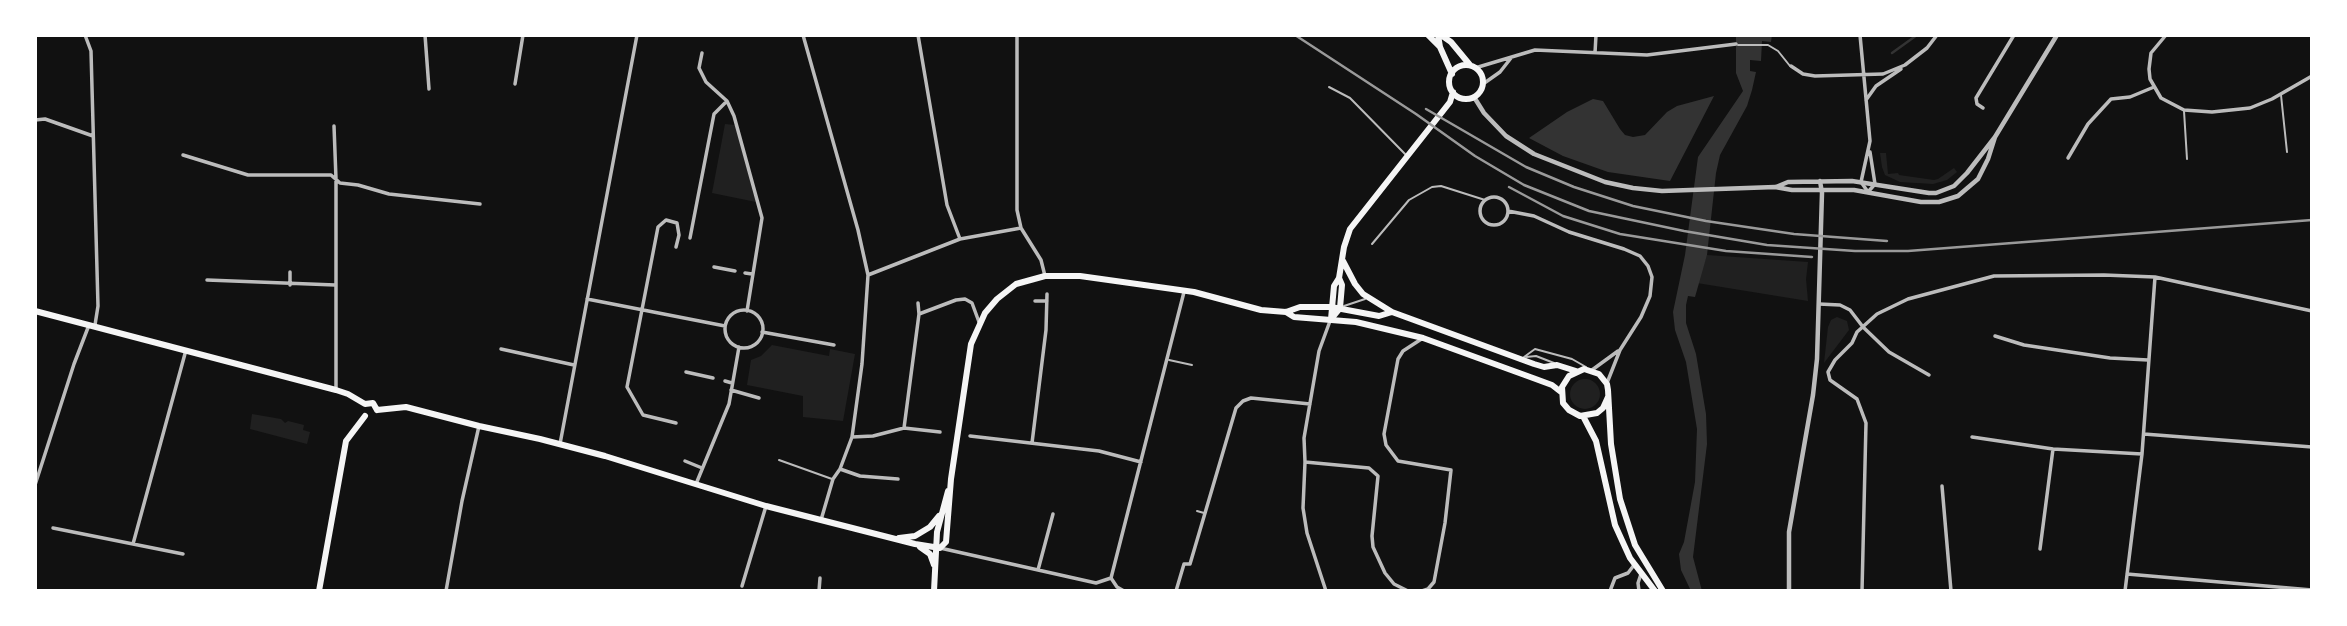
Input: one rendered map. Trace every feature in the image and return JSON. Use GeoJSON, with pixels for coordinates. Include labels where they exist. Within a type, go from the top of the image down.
{"type":"FeatureCollection","features":[{"type":"Feature","properties":{"kind":"main road"},"geometry":{"type":"LineString","coordinates":[[1428,35],[1440,47]]}},
{"type":"Feature","properties":{"kind":"main road"},"geometry":{"type":"LineString","coordinates":[[1331,319],[1334,286],[1339,278],[1350,229],[1450,102],[1451,74],[1440,47],[1440,35]]}},
{"type":"Feature","properties":{"kind":"main road"},"geometry":{"type":"LineString","coordinates":[[1440,35],[1451,42],[1481,73],[1483,84],[1480,93],[1474,97],[1460,98],[1452,92]]}},
{"type":"Feature","properties":{"kind":"main road"},"geometry":{"type":"LineString","coordinates":[[1451,74],[1462,66],[1472,66]]}},
{"type":"Feature","properties":{"kind":"main road"},"geometry":{"type":"LineString","coordinates":[[1343,261],[1355,284],[1372,300],[1392,312],[1544,366],[1557,365],[1576,371],[1591,370],[1599,374],[1607,384],[1611,444],[1618,489],[1631,534],[1662,591]]}},
{"type":"Feature","properties":{"kind":"main road"},"geometry":{"type":"LineString","coordinates":[[377,410],[406,407],[560,444],[766,506],[938,548],[944,546],[946,538],[951,479],[969,356],[979,322],[997,299],[1016,284],[1045,276],[1080,276],[1184,292],[1261,310],[1286,312],[1300,307],[1331,307],[1379,316],[1392,312]]}},
{"type":"Feature","properties":{"kind":"main road"},"geometry":{"type":"LineString","coordinates":[[1331,319],[1340,308],[1342,285],[1339,278]]}},
{"type":"Feature","properties":{"kind":"main road"},"geometry":{"type":"LineString","coordinates":[[35,311],[336,390],[365,404],[373,403],[377,410]]}},
{"type":"Feature","properties":{"kind":"main road"},"geometry":{"type":"LineString","coordinates":[[1286,312],[1294,317],[1331,319],[1390,329],[1423,338],[1533,378],[1561,392]]}},
{"type":"Feature","properties":{"kind":"main road"},"geometry":{"type":"LineString","coordinates":[[1576,371],[1565,380],[1561,392],[1563,403],[1569,410],[1583,416],[1597,413],[1603,408],[1608,397]]}},
{"type":"Feature","properties":{"kind":"main road"},"geometry":{"type":"LineString","coordinates":[[365,404],[362,410],[365,416]]}},
{"type":"Feature","properties":{"kind":"main road"},"geometry":{"type":"LineString","coordinates":[[365,416],[374,416],[377,410]]}},
{"type":"Feature","properties":{"kind":"main road"},"geometry":{"type":"LineString","coordinates":[[319,591],[346,442],[365,416]]}},
{"type":"Feature","properties":{"kind":"main road"},"geometry":{"type":"LineString","coordinates":[[1583,416],[1596,441],[1615,525],[1635,564],[1655,591]]}},
{"type":"Feature","properties":{"kind":"main road"},"geometry":{"type":"LineString","coordinates":[[934,591],[942,512],[951,479]]}},
{"type":"Feature","properties":{"kind":"main road"},"geometry":{"type":"LineString","coordinates":[[893,538],[915,536],[930,527],[942,512]]}},
{"type":"Feature","properties":{"kind":"main road"},"geometry":{"type":"LineString","coordinates":[[1631,534],[1629,545],[1635,564]]}},
{"type":"Feature","properties":{"kind":"main road"},"geometry":{"type":"LineString","coordinates":[[915,544],[930,554],[935,567]]}},
{"type":"Feature","properties":{"kind":"street"},"geometry":{"type":"LineString","coordinates":[[35,485],[74,363],[98,306],[91,51],[85,35]]}},
{"type":"Feature","properties":{"kind":"street"},"geometry":{"type":"LineString","coordinates":[[425,35],[429,89]]}},
{"type":"Feature","properties":{"kind":"street"},"geometry":{"type":"LineString","coordinates":[[514,84],[523,35]]}},
{"type":"Feature","properties":{"kind":"street"},"geometry":{"type":"LineString","coordinates":[[560,444],[636,35]]}},
{"type":"Feature","properties":{"kind":"street"},"geometry":{"type":"LineString","coordinates":[[803,35],[858,230],[868,275],[862,364],[852,437],[840,469],[833,479],[821,520]]}},
{"type":"Feature","properties":{"kind":"street"},"geometry":{"type":"LineString","coordinates":[[918,35],[947,205],[960,239]]}},
{"type":"Feature","properties":{"kind":"street"},"geometry":{"type":"LineString","coordinates":[[1017,35],[1019,83],[1016,195],[1021,228],[1041,260],[1045,276]]}},
{"type":"Feature","properties":{"kind":"street"},"geometry":{"type":"LineString","coordinates":[[1595,53],[1596,35]]}},
{"type":"Feature","properties":{"kind":"street"},"geometry":{"type":"LineString","coordinates":[[1860,35],[1875,184],[1868,192]]}},
{"type":"Feature","properties":{"kind":"street"},"geometry":{"type":"LineString","coordinates":[[1866,100],[1876,86],[1891,78],[1927,48],[1937,35]]}},
{"type":"Feature","properties":{"kind":"street"},"geometry":{"type":"LineString","coordinates":[[1983,108],[1977,104],[1976,98],[2014,35]]}},
{"type":"Feature","properties":{"kind":"street"},"geometry":{"type":"LineString","coordinates":[[1775,187],[1788,182],[1820,181],[1861,182],[1929,193],[1947,190],[1961,180],[1995,137],[2057,35]]}},
{"type":"Feature","properties":{"kind":"street"},"geometry":{"type":"LineString","coordinates":[[2166,35],[2151,53],[2148,69],[2154,88],[2161,98],[2184,110],[2212,112],[2250,108],[2312,76]]}},
{"type":"Feature","properties":{"kind":"street"},"geometry":{"type":"LineString","coordinates":[[1472,66],[1497,62],[1515,54],[1535,50],[1669,54],[1736,44]]}},
{"type":"Feature","properties":{"kind":"street"},"geometry":{"type":"LineString","coordinates":[[702,53],[699,68],[706,82],[727,101],[736,123],[762,218],[747,311]]}},
{"type":"Feature","properties":{"kind":"street"},"geometry":{"type":"LineString","coordinates":[[1483,84],[1500,72],[1515,54]]}},
{"type":"Feature","properties":{"kind":"street"},"geometry":{"type":"LineString","coordinates":[[1791,66],[1804,74],[1815,76],[1883,74],[1905,65]]}},
{"type":"Feature","properties":{"kind":"street"},"geometry":{"type":"LineString","coordinates":[[2068,158],[2088,124],[2111,99],[2130,97],[2154,88]]}},
{"type":"Feature","properties":{"kind":"street"},"geometry":{"type":"LineString","coordinates":[[1474,97],[1484,113],[1506,136],[1534,154],[1615,184],[1641,189],[1691,191],[1775,187],[1868,192],[1932,203],[1958,196],[1978,179],[1995,137]]}},
{"type":"Feature","properties":{"kind":"street"},"geometry":{"type":"LineString","coordinates":[[690,238],[714,114],[727,101]]}},
{"type":"Feature","properties":{"kind":"street"},"geometry":{"type":"LineString","coordinates":[[35,120],[45,119],[93,136]]}},
{"type":"Feature","properties":{"kind":"street"},"geometry":{"type":"LineString","coordinates":[[334,126],[336,390]]}},
{"type":"Feature","properties":{"kind":"street"},"geometry":{"type":"LineString","coordinates":[[1861,182],[1870,152]]}},
{"type":"Feature","properties":{"kind":"street"},"geometry":{"type":"LineString","coordinates":[[183,155],[248,175],[331,176],[340,183],[389,194],[480,204]]}},
{"type":"Feature","properties":{"kind":"street"},"geometry":{"type":"LineString","coordinates":[[1789,591],[1789,532],[1813,395],[1819,304],[1820,181]]}},
{"type":"Feature","properties":{"kind":"street"},"geometry":{"type":"LineString","coordinates":[[1861,182],[1868,192]]}},
{"type":"Feature","properties":{"kind":"street"},"geometry":{"type":"LineString","coordinates":[[1490,197],[1500,198],[1505,202],[1508,211],[1501,223],[1488,223],[1480,215],[1480,208],[1485,200],[1490,197]]}},
{"type":"Feature","properties":{"kind":"street"},"geometry":{"type":"LineString","coordinates":[[1508,211],[1534,216],[1569,232],[1629,251],[1645,261],[1652,277],[1650,296],[1641,317],[1620,350],[1607,384]]}},
{"type":"Feature","properties":{"kind":"street"},"geometry":{"type":"LineString","coordinates":[[676,247],[679,235],[677,223],[666,220],[658,227],[626,387],[643,415],[676,423]]}},
{"type":"Feature","properties":{"kind":"street"},"geometry":{"type":"LineString","coordinates":[[868,275],[960,239],[1021,228]]}},
{"type":"Feature","properties":{"kind":"street"},"geometry":{"type":"LineString","coordinates":[[714,267],[735,271]]}},
{"type":"Feature","properties":{"kind":"street"},"geometry":{"type":"LineString","coordinates":[[290,272],[290,285]]}},
{"type":"Feature","properties":{"kind":"street"},"geometry":{"type":"LineString","coordinates":[[745,273],[752,274]]}},
{"type":"Feature","properties":{"kind":"street"},"geometry":{"type":"LineString","coordinates":[[1862,591],[1867,423],[1857,399],[1832,381],[1828,372],[1831,364],[1850,345],[1857,332],[1877,314],[1908,299],[1994,276],[2155,277],[2312,311]]}},
{"type":"Feature","properties":{"kind":"street"},"geometry":{"type":"LineString","coordinates":[[2125,591],[2144,434],[2155,277]]}},
{"type":"Feature","properties":{"kind":"street"},"geometry":{"type":"LineString","coordinates":[[207,280],[335,285]]}},
{"type":"Feature","properties":{"kind":"street"},"geometry":{"type":"LineString","coordinates":[[1124,591],[1117,587],[1111,578],[1184,292]]}},
{"type":"Feature","properties":{"kind":"street"},"geometry":{"type":"LineString","coordinates":[[1032,443],[1046,330],[1047,293]]}},
{"type":"Feature","properties":{"kind":"street"},"geometry":{"type":"LineString","coordinates":[[587,299],[725,326]]}},
{"type":"Feature","properties":{"kind":"street"},"geometry":{"type":"LineString","coordinates":[[919,314],[965,299],[972,303],[979,322]]}},
{"type":"Feature","properties":{"kind":"street"},"geometry":{"type":"LineString","coordinates":[[1035,301],[1047,301]]}},
{"type":"Feature","properties":{"kind":"street"},"geometry":{"type":"LineString","coordinates":[[904,428],[919,314],[918,303]]}},
{"type":"Feature","properties":{"kind":"street"},"geometry":{"type":"LineString","coordinates":[[1819,304],[1840,305],[1850,310],[1889,352],[1929,375]]}},
{"type":"Feature","properties":{"kind":"street"},"geometry":{"type":"LineString","coordinates":[[747,311],[760,321],[762,332],[756,343],[739,347],[729,341],[725,326],[735,312],[747,311]]}},
{"type":"Feature","properties":{"kind":"street"},"geometry":{"type":"LineString","coordinates":[[1326,591],[1307,533],[1303,508],[1306,462],[1304,438],[1319,351],[1331,319]]}},
{"type":"Feature","properties":{"kind":"street"},"geometry":{"type":"LineString","coordinates":[[762,332],[834,345]]}},
{"type":"Feature","properties":{"kind":"street"},"geometry":{"type":"LineString","coordinates":[[1995,336],[2024,345],[2110,358],[2148,360]]}},
{"type":"Feature","properties":{"kind":"street"},"geometry":{"type":"LineString","coordinates":[[1422,591],[1434,582],[1451,470],[1398,461],[1386,445],[1384,434],[1395,372],[1403,351],[1423,338]]}},
{"type":"Feature","properties":{"kind":"street"},"geometry":{"type":"LineString","coordinates":[[696,484],[729,404],[739,347]]}},
{"type":"Feature","properties":{"kind":"street"},"geometry":{"type":"LineString","coordinates":[[501,349],[575,365]]}},
{"type":"Feature","properties":{"kind":"street"},"geometry":{"type":"LineString","coordinates":[[133,544],[186,350]]}},
{"type":"Feature","properties":{"kind":"street"},"geometry":{"type":"LineString","coordinates":[[1591,370],[1620,350]]}},
{"type":"Feature","properties":{"kind":"street"},"geometry":{"type":"LineString","coordinates":[[686,372],[713,378]]}},
{"type":"Feature","properties":{"kind":"street"},"geometry":{"type":"LineString","coordinates":[[725,381],[732,383]]}},
{"type":"Feature","properties":{"kind":"street"},"geometry":{"type":"LineString","coordinates":[[731,390],[759,398]]}},
{"type":"Feature","properties":{"kind":"street"},"geometry":{"type":"LineString","coordinates":[[1176,591],[1184,564],[1190,564],[1233,415],[1243,401],[1251,398],[1310,404]]}},
{"type":"Feature","properties":{"kind":"street"},"geometry":{"type":"LineString","coordinates":[[446,591],[479,426]]}},
{"type":"Feature","properties":{"kind":"street"},"geometry":{"type":"LineString","coordinates":[[852,437],[873,436],[904,428],[940,432]]}},
{"type":"Feature","properties":{"kind":"street"},"geometry":{"type":"LineString","coordinates":[[2144,434],[2312,447]]}},
{"type":"Feature","properties":{"kind":"street"},"geometry":{"type":"LineString","coordinates":[[970,436],[1099,451],[1141,462]]}},
{"type":"Feature","properties":{"kind":"street"},"geometry":{"type":"LineString","coordinates":[[1972,437],[2053,449],[2142,454]]}},
{"type":"Feature","properties":{"kind":"street"},"geometry":{"type":"LineString","coordinates":[[2040,549],[2053,449]]}},
{"type":"Feature","properties":{"kind":"street"},"geometry":{"type":"LineString","coordinates":[[685,461],[702,468]]}},
{"type":"Feature","properties":{"kind":"street"},"geometry":{"type":"LineString","coordinates":[[1306,462],[1369,468],[1378,477],[1373,547],[1385,573],[1394,584],[1408,591]]}},
{"type":"Feature","properties":{"kind":"street"},"geometry":{"type":"LineString","coordinates":[[840,469],[860,475],[898,479]]}},
{"type":"Feature","properties":{"kind":"street"},"geometry":{"type":"LineString","coordinates":[[1942,486],[1951,591],[1959,591]]}},
{"type":"Feature","properties":{"kind":"street"},"geometry":{"type":"LineString","coordinates":[[742,586],[766,506]]}},
{"type":"Feature","properties":{"kind":"street"},"geometry":{"type":"LineString","coordinates":[[1038,570],[1053,514]]}},
{"type":"Feature","properties":{"kind":"street"},"geometry":{"type":"LineString","coordinates":[[53,528],[183,554]]}},
{"type":"Feature","properties":{"kind":"street"},"geometry":{"type":"LineString","coordinates":[[938,548],[1096,583],[1111,578]]}},
{"type":"Feature","properties":{"kind":"street"},"geometry":{"type":"LineString","coordinates":[[1610,591],[1615,579],[1628,573],[1635,564]]}},
{"type":"Feature","properties":{"kind":"street"},"geometry":{"type":"LineString","coordinates":[[1639,591],[1638,583],[1642,574]]}},
{"type":"Feature","properties":{"kind":"street"},"geometry":{"type":"LineString","coordinates":[[2127,574],[2253,588],[2312,590]]}},
{"type":"Feature","properties":{"kind":"street"},"geometry":{"type":"LineString","coordinates":[[818,591],[820,578]]}},
{"type":"Feature","properties":{"kind":"lane"},"geometry":{"type":"LineString","coordinates":[[1736,44],[1768,45],[1778,51],[1791,66]]}},
{"type":"Feature","properties":{"kind":"lane"},"geometry":{"type":"LineString","coordinates":[[1329,87],[1350,98],[1409,157]]}},
{"type":"Feature","properties":{"kind":"lane"},"geometry":{"type":"LineString","coordinates":[[2281,94],[2287,152]]}},
{"type":"Feature","properties":{"kind":"lane"},"geometry":{"type":"LineString","coordinates":[[2184,110],[2187,159]]}},
{"type":"Feature","properties":{"kind":"lane"},"geometry":{"type":"LineString","coordinates":[[1372,244],[1409,200],[1432,187],[1441,186],[1485,200]]}},
{"type":"Feature","properties":{"kind":"lane"},"geometry":{"type":"LineString","coordinates":[[1340,308],[1361,300],[1372,300]]}},
{"type":"Feature","properties":{"kind":"lane"},"geometry":{"type":"LineString","coordinates":[[1522,358],[1535,349],[1577,360],[1591,370]]}},
{"type":"Feature","properties":{"kind":"lane"},"geometry":{"type":"LineString","coordinates":[[1167,359],[1192,365]]}},
{"type":"Feature","properties":{"kind":"lane"},"geometry":{"type":"LineString","coordinates":[[779,460],[833,479]]}},
{"type":"Feature","properties":{"kind":"lane"},"geometry":{"type":"LineString","coordinates":[[1197,511],[1205,513]]}},
{"type":"Feature","properties":{"kind":"shaded area"},"geometry":{"type":"Polygon","coordinates":[[[1736,35],[1772,35],[1771,42],[1762,41],[1761,61],[1750,60],[1750,71],[1756,72],[1752,90],[1747,106],[1720,155],[1707,255],[1695,297],[1688,296],[1686,305],[1686,323],[1696,354],[1706,414],[1707,444],[1693,557],[1702,591],[1691,591],[1681,570],[1679,554],[1684,542],[1695,482],[1697,429],[1686,362],[1675,330],[1673,312],[1685,255],[1698,157],[1743,91],[1736,73],[1736,35]]]}},
{"type":"Feature","properties":{"kind":"shaded area"},"geometry":{"type":"Polygon","coordinates":[[[1714,96],[1670,181],[1608,172],[1563,156],[1529,138],[1567,112],[1593,99],[1603,101],[1625,135],[1633,137],[1645,135],[1667,112],[1677,106],[1714,96]]]}},
{"type":"Feature","properties":{"kind":"shaded area"},"geometry":{"type":"Polygon","coordinates":[[[725,124],[735,125],[756,202],[712,193],[725,124]]]}},
{"type":"Feature","properties":{"kind":"shaded area"},"geometry":{"type":"Polygon","coordinates":[[[1880,153],[1886,153],[1888,174],[1898,173],[1934,180],[1954,168],[1957,172],[1947,180],[1933,184],[1900,182],[1885,175],[1880,153]]]}},
{"type":"Feature","properties":{"kind":"shaded area"},"geometry":{"type":"Polygon","coordinates":[[[1707,255],[1808,262],[1808,301],[1697,283],[1707,255]]]}},
{"type":"Feature","properties":{"kind":"shaded area"},"geometry":{"type":"Polygon","coordinates":[[[1837,317],[1847,321],[1849,330],[1824,363],[1828,327],[1831,320],[1837,317]]]}},
{"type":"Feature","properties":{"kind":"shaded area"},"geometry":{"type":"Polygon","coordinates":[[[772,345],[829,356],[830,349],[855,354],[843,421],[803,417],[803,396],[747,385],[751,360],[761,356],[772,345]]]}},
{"type":"Feature","properties":{"kind":"shaded area"},"geometry":{"type":"Polygon","coordinates":[[[1585,379],[1596,383],[1600,394],[1596,405],[1585,409],[1574,405],[1570,394],[1574,383],[1585,379]]]}},
{"type":"Feature","properties":{"kind":"shaded area"},"geometry":{"type":"Polygon","coordinates":[[[252,414],[304,425],[303,430],[310,432],[307,444],[250,429],[252,414]]]}},
{"type":"Feature","properties":{"kind":"waterway"},"geometry":{"type":"LineString","coordinates":[[1892,53],[1917,35]]}},
{"type":"Feature","properties":{"kind":"railway"},"geometry":{"type":"LineString","coordinates":[[1295,35],[1475,156],[1524,185],[1589,211],[1684,231],[1767,245],[1855,251],[1908,251],[2312,220]]}},
{"type":"Feature","properties":{"kind":"railway"},"geometry":{"type":"LineString","coordinates":[[1426,109],[1526,167],[1574,187],[1633,206],[1706,221],[1794,234],[1887,241]]}},
{"type":"Feature","properties":{"kind":"railway"},"geometry":{"type":"LineString","coordinates":[[1509,187],[1563,216],[1620,234],[1726,251],[1812,257]]}}]}
